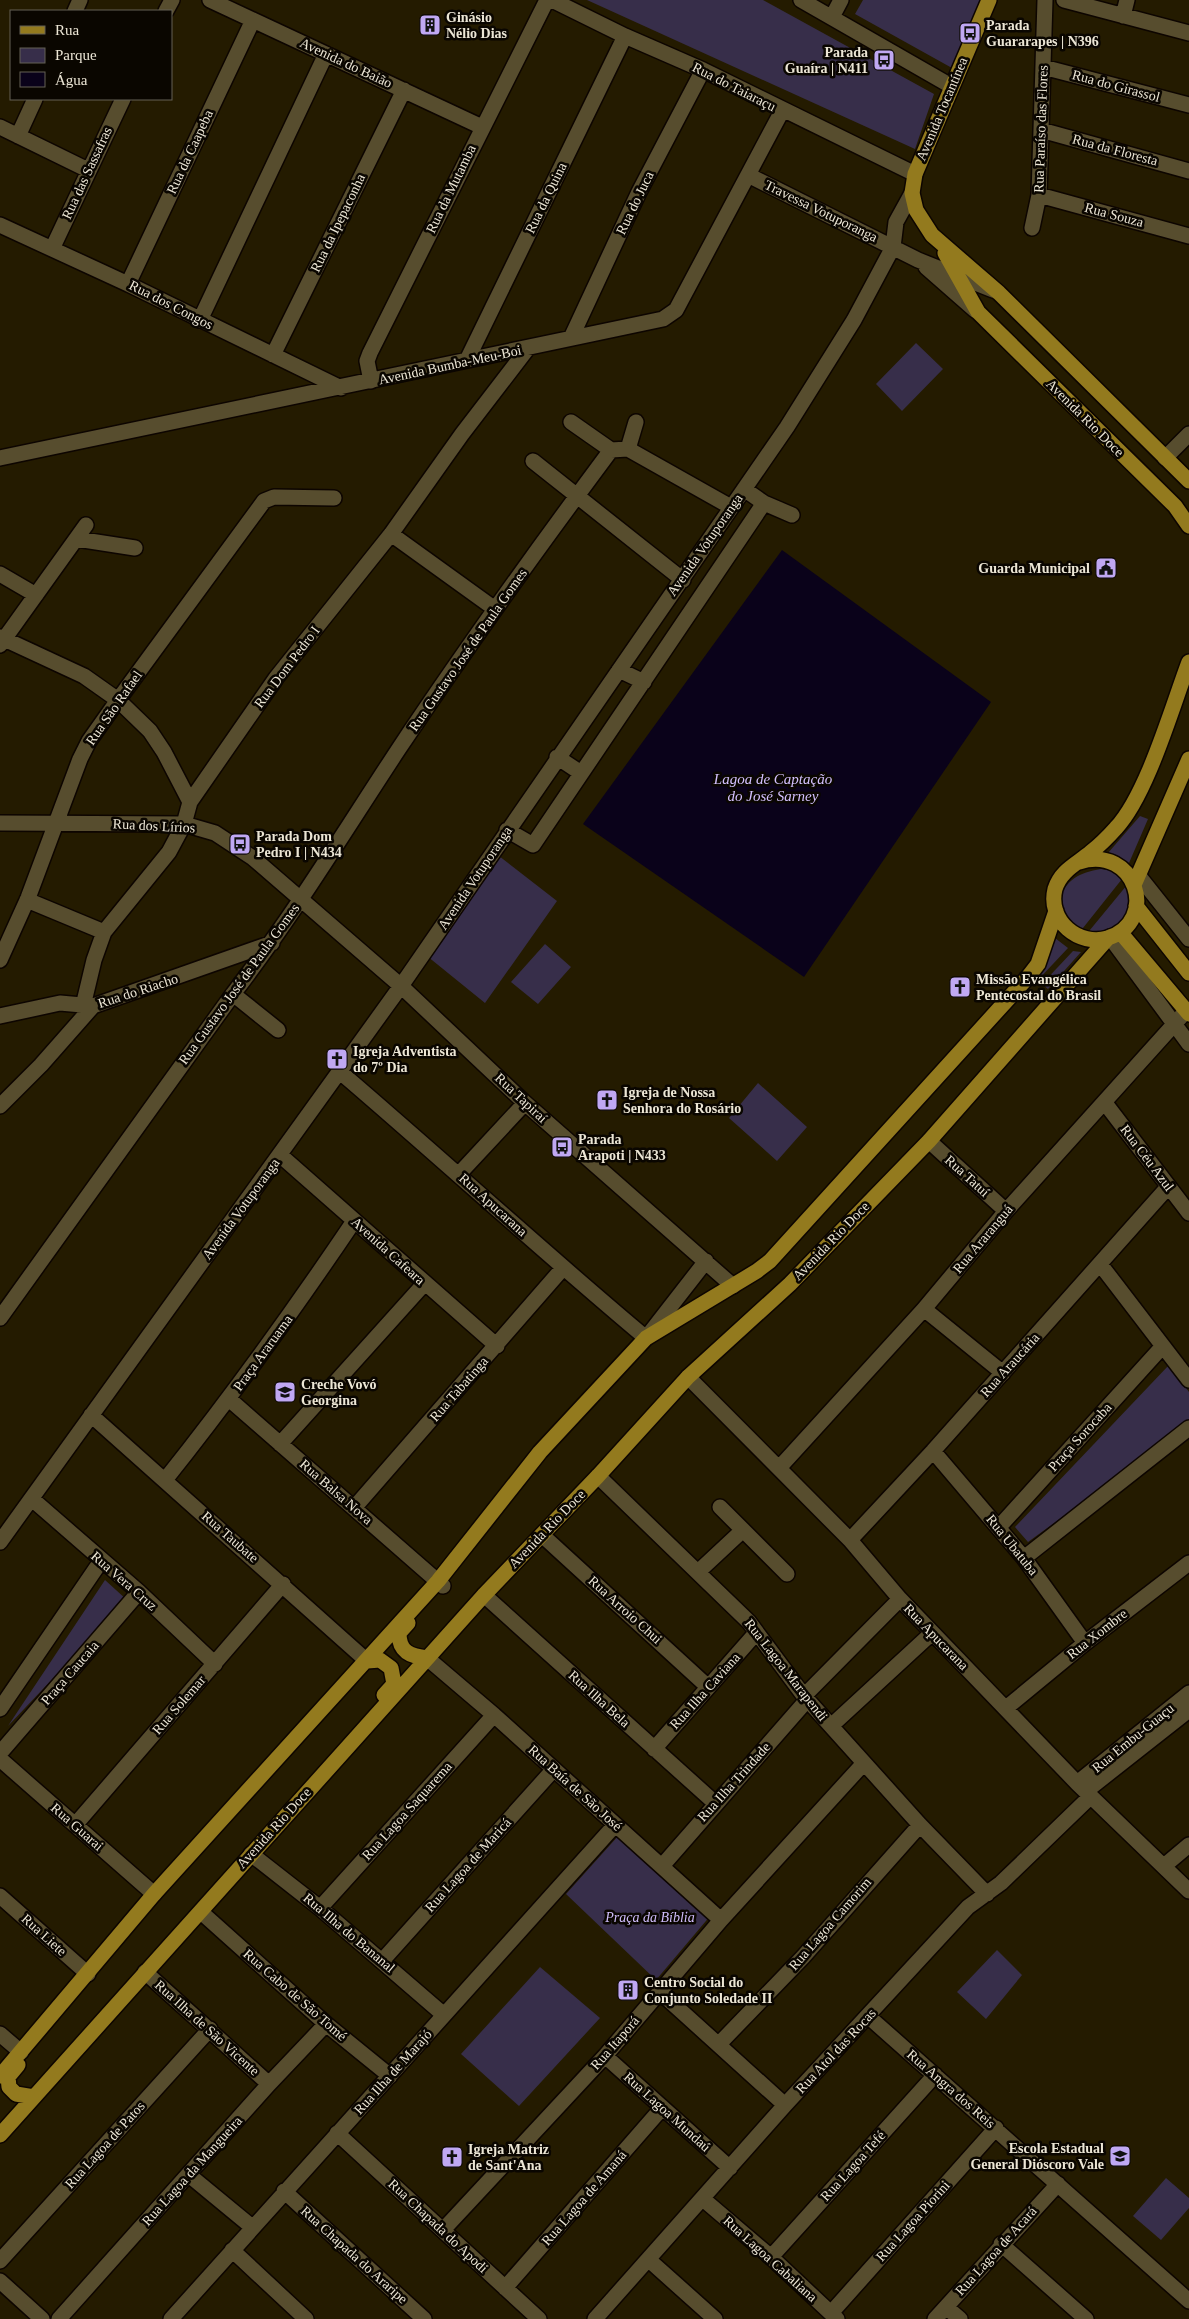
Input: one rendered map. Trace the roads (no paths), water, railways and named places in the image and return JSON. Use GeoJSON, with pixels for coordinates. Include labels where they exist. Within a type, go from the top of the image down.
{"type":"FeatureCollection","features":[{"type":"Feature","properties":{"kind":"main road","name":"Avenida Tocantínea"},"geometry":{"type":"LineString","coordinates":[[912,193],[915,174],[950,86],[989,0]]}},
{"type":"Feature","properties":{"kind":"main road","name":"Avenida Rio Doce"},"geometry":{"type":"LineString","coordinates":[[912,193],[923,224],[940,243],[999,293],[1189,481]]}},
{"type":"Feature","properties":{"kind":"main road","name":"Avenida Rio Doce"},"geometry":{"type":"LineString","coordinates":[[940,243],[978,312],[1174,506],[1189,526]]}},
{"type":"Feature","properties":{"kind":"main road"},"geometry":{"type":"LineString","coordinates":[[1188,1012],[1113,936],[1094,940],[1079,937],[1067,929],[1056,911],[1054,901],[1058,882],[1063,874],[1117,827],[1131,808],[1152,760],[1189,662]]}},
{"type":"Feature","properties":{"kind":"main road"},"geometry":{"type":"LineString","coordinates":[[1188,768],[1136,880],[1136,906],[1189,973]]}},
{"type":"Feature","properties":{"kind":"main road"},"geometry":{"type":"LineString","coordinates":[[1079,862],[1095,858],[1112,861],[1136,880]]}},
{"type":"Feature","properties":{"kind":"main road","name":"Avenida Rio Doce"},"geometry":{"type":"LineString","coordinates":[[0,2135],[484,1595],[598,1476],[688,1377],[790,1284],[929,1141],[1113,936],[1128,925],[1136,906]]}},
{"type":"Feature","properties":{"kind":"main road"},"geometry":{"type":"LineString","coordinates":[[427,1658],[413,1656],[405,1652],[399,1643],[399,1633],[440,1583],[460,1553],[540,1452],[646,1338],[733,1286],[770,1261],[1028,977],[1038,964],[1056,911]]}},
{"type":"Feature","properties":{"kind":"main road"},"geometry":{"type":"LineString","coordinates":[[0,2076],[154,1894],[440,1583]]}},
{"type":"Feature","properties":{"kind":"main road"},"geometry":{"type":"LineString","coordinates":[[327,1768],[338,1744],[394,1684],[394,1676],[386,1664],[380,1660],[367,1661]]}},
{"type":"Feature","properties":{"kind":"main road"},"geometry":{"type":"LineString","coordinates":[[34,2097],[16,2094],[9,2087],[8,2077],[71,2003],[83,1979]]}},
{"type":"Feature","properties":{"kind":"street","name":"Avenida do Baião"},"geometry":{"type":"LineString","coordinates":[[210,0],[482,127]]}},
{"type":"Feature","properties":{"kind":"street","name":"Rua da Mutamba"},"geometry":{"type":"LineString","coordinates":[[371,381],[368,366],[370,353],[547,0]]}},
{"type":"Feature","properties":{"kind":"street","name":"Rua do Taiaraçu"},"geometry":{"type":"LineString","coordinates":[[552,0],[625,36],[703,70],[782,111],[915,174]]}},
{"type":"Feature","properties":{"kind":"street"},"geometry":{"type":"LineString","coordinates":[[801,0],[950,86]]}},
{"type":"Feature","properties":{"kind":"street"},"geometry":{"type":"LineString","coordinates":[[832,17],[841,0]]}},
{"type":"Feature","properties":{"kind":"street","name":"Rua Paraíso das Flores"},"geometry":{"type":"LineString","coordinates":[[1032,228],[1039,195],[1045,0]]}},
{"type":"Feature","properties":{"kind":"street"},"geometry":{"type":"LineString","coordinates":[[1064,0],[1189,33]]}},
{"type":"Feature","properties":{"kind":"street"},"geometry":{"type":"LineString","coordinates":[[1123,16],[1127,0]]}},
{"type":"Feature","properties":{"kind":"street","name":"Rua da Caapeba"},"geometry":{"type":"LineString","coordinates":[[128,284],[253,20]]}},
{"type":"Feature","properties":{"kind":"street","name":"Rua da Quina"},"geometry":{"type":"LineString","coordinates":[[466,360],[625,36]]}},
{"type":"Feature","properties":{"kind":"street"},"geometry":{"type":"LineString","coordinates":[[200,320],[326,54]]}},
{"type":"Feature","properties":{"kind":"street","name":"Rua do Girassol"},"geometry":{"type":"LineString","coordinates":[[1043,66],[1189,105]]}},
{"type":"Feature","properties":{"kind":"street","name":"Rua do Juca"},"geometry":{"type":"LineString","coordinates":[[571,338],[639,192],[703,70]]}},
{"type":"Feature","properties":{"kind":"street","name":"Rua da Ipepaconha"},"geometry":{"type":"LineString","coordinates":[[273,355],[404,90]]}},
{"type":"Feature","properties":{"kind":"street"},"geometry":{"type":"LineString","coordinates":[[18,136],[35,100]]}},
{"type":"Feature","properties":{"kind":"street","name":"Rua das Sassafras"},"geometry":{"type":"LineString","coordinates":[[52,248],[123,100]]}},
{"type":"Feature","properties":{"kind":"street","name":"Avenida Bumba-Meu-Boi"},"geometry":{"type":"LineString","coordinates":[[0,458],[340,388],[670,316],[676,310],[782,111]]}},
{"type":"Feature","properties":{"kind":"street"},"geometry":{"type":"LineString","coordinates":[[0,127],[88,170]]}},
{"type":"Feature","properties":{"kind":"street","name":"Rua da Floresta"},"geometry":{"type":"LineString","coordinates":[[1041,130],[1189,170]]}},
{"type":"Feature","properties":{"kind":"street","name":"Travessa Votuporanga"},"geometry":{"type":"LineString","coordinates":[[748,175],[818,212],[893,247]]}},
{"type":"Feature","properties":{"kind":"street","name":"Avenida Votuporanga"},"geometry":{"type":"LineString","coordinates":[[0,1542],[401,986],[557,757],[787,427],[854,320],[893,247],[896,222],[912,193]]}},
{"type":"Feature","properties":{"kind":"street","name":"Rua Souza"},"geometry":{"type":"LineString","coordinates":[[1039,195],[1189,236]]}},
{"type":"Feature","properties":{"kind":"street","name":"Rua dos Congos"},"geometry":{"type":"LineString","coordinates":[[0,225],[128,284],[340,388]]}},
{"type":"Feature","properties":{"kind":"street","name":"Avenida Rio Doce"},"geometry":{"type":"LineString","coordinates":[[893,247],[918,260],[999,293]]}},
{"type":"Feature","properties":{"kind":"street","name":"Avenida Rio Doce"},"geometry":{"type":"LineString","coordinates":[[918,260],[978,312]]}},
{"type":"Feature","properties":{"kind":"street","name":"Rua Dom Pedro I"},"geometry":{"type":"LineString","coordinates":[[0,1106],[41,1065],[88,1006],[94,960],[104,932],[169,852],[184,824],[190,802],[276,678],[391,534],[462,434],[528,348]]}},
{"type":"Feature","properties":{"kind":"street"},"geometry":{"type":"LineString","coordinates":[[571,422],[611,450],[628,449],[731,507]]}},
{"type":"Feature","properties":{"kind":"street"},"geometry":{"type":"LineString","coordinates":[[628,449],[636,422]]}},
{"type":"Feature","properties":{"kind":"street"},"geometry":{"type":"LineString","coordinates":[[1165,458],[1189,434]]}},
{"type":"Feature","properties":{"kind":"street","name":"Rua Gustavo José de Paula Gomes"},"geometry":{"type":"LineString","coordinates":[[0,1318],[233,994],[272,944],[495,609],[611,450]]}},
{"type":"Feature","properties":{"kind":"street"},"geometry":{"type":"LineString","coordinates":[[533,461],[578,495],[680,583],[698,601]]}},
{"type":"Feature","properties":{"kind":"street"},"geometry":{"type":"LineString","coordinates":[[744,489],[764,503],[792,514]]}},
{"type":"Feature","properties":{"kind":"street","name":"Rua São Rafael"},"geometry":{"type":"LineString","coordinates":[[0,960],[27,900],[83,753],[118,700],[258,507],[269,499],[284,496],[334,498]]}},
{"type":"Feature","properties":{"kind":"street","name":"Avenida Votuporanga"},"geometry":{"type":"LineString","coordinates":[[507,830],[532,845],[764,503]]}},
{"type":"Feature","properties":{"kind":"street"},"geometry":{"type":"LineString","coordinates":[[86,525],[1,640],[84,676],[118,700],[150,731],[164,752],[190,802]]}},
{"type":"Feature","properties":{"kind":"street"},"geometry":{"type":"LineString","coordinates":[[391,534],[495,609]]}},
{"type":"Feature","properties":{"kind":"street"},"geometry":{"type":"LineString","coordinates":[[77,539],[135,548]]}},
{"type":"Feature","properties":{"kind":"street"},"geometry":{"type":"LineString","coordinates":[[0,574],[36,595]]}},
{"type":"Feature","properties":{"kind":"street"},"geometry":{"type":"LineString","coordinates":[[619,670],[644,682]]}},
{"type":"Feature","properties":{"kind":"street"},"geometry":{"type":"LineString","coordinates":[[557,757],[581,773]]}},
{"type":"Feature","properties":{"kind":"street","name":"Rua dos Lírios"},"geometry":{"type":"LineString","coordinates":[[0,823],[184,824],[215,833],[253,858],[401,986]]}},
{"type":"Feature","properties":{"kind":"street"},"geometry":{"type":"LineString","coordinates":[[1136,880],[1189,939]]}},
{"type":"Feature","properties":{"kind":"street"},"geometry":{"type":"LineString","coordinates":[[27,900],[104,932]]}},
{"type":"Feature","properties":{"kind":"street"},"geometry":{"type":"LineString","coordinates":[[1113,936],[1189,1044]]}},
{"type":"Feature","properties":{"kind":"street","name":"Rua do Riacho"},"geometry":{"type":"LineString","coordinates":[[0,1016],[60,1003],[88,1006],[272,944]]}},
{"type":"Feature","properties":{"kind":"street","name":"Rua Tapiraí"},"geometry":{"type":"LineString","coordinates":[[401,986],[525,1103],[733,1286]]}},
{"type":"Feature","properties":{"kind":"street"},"geometry":{"type":"LineString","coordinates":[[233,994],[278,1030]]}},
{"type":"Feature","properties":{"kind":"street","name":"Rua Araranguá"},"geometry":{"type":"LineString","coordinates":[[778,1468],[924,1309],[1006,1211],[1174,1025],[1188,1012]]}},
{"type":"Feature","properties":{"kind":"street","name":"Rua Apucarana"},"geometry":{"type":"LineString","coordinates":[[339,1071],[459,1174],[563,1268],[646,1338]]}},
{"type":"Feature","properties":{"kind":"street","name":"Rua Céu Azul"},"geometry":{"type":"LineString","coordinates":[[1105,1102],[1189,1213]]}},
{"type":"Feature","properties":{"kind":"street"},"geometry":{"type":"LineString","coordinates":[[459,1174],[525,1103]]}},
{"type":"Feature","properties":{"kind":"street","name":"Rua Tatuí"},"geometry":{"type":"LineString","coordinates":[[929,1141],[1006,1211]]}},
{"type":"Feature","properties":{"kind":"street","name":"Avenida Cafeara"},"geometry":{"type":"LineString","coordinates":[[280,1155],[424,1284],[497,1346]]}},
{"type":"Feature","properties":{"kind":"street","name":"Rua Araucária"},"geometry":{"type":"LineString","coordinates":[[850,1540],[933,1451],[1168,1187]]}},
{"type":"Feature","properties":{"kind":"street","name":"Praça Araruama"},"geometry":{"type":"LineString","coordinates":[[165,1480],[229,1399],[291,1314],[354,1221]]}},
{"type":"Feature","properties":{"kind":"street"},"geometry":{"type":"LineString","coordinates":[[646,1338],[706,1261]]}},
{"type":"Feature","properties":{"kind":"street"},"geometry":{"type":"LineString","coordinates":[[1100,1264],[1189,1380]]}},
{"type":"Feature","properties":{"kind":"street","name":"Rua Tabatinga"},"geometry":{"type":"LineString","coordinates":[[354,1508],[563,1268]]}},
{"type":"Feature","properties":{"kind":"street"},"geometry":{"type":"LineString","coordinates":[[280,1444],[424,1284]]}},
{"type":"Feature","properties":{"kind":"street"},"geometry":{"type":"LineString","coordinates":[[924,1309],[1003,1373]]}},
{"type":"Feature","properties":{"kind":"street","name":"Praça Sorocaba"},"geometry":{"type":"LineString","coordinates":[[999,1527],[1162,1347]]}},
{"type":"Feature","properties":{"kind":"street","name":"Rua Apucarana"},"geometry":{"type":"LineString","coordinates":[[688,1377],[850,1540],[932,1634],[1084,1790],[1189,1891]]}},
{"type":"Feature","properties":{"kind":"street","name":"Rua Balsa Nova"},"geometry":{"type":"LineString","coordinates":[[229,1399],[440,1583]]}},
{"type":"Feature","properties":{"kind":"street","name":"Rua Taubate"},"geometry":{"type":"LineString","coordinates":[[91,1415],[283,1584],[367,1661]]}},
{"type":"Feature","properties":{"kind":"street"},"geometry":{"type":"LineString","coordinates":[[1024,1558],[1189,1428]]}},
{"type":"Feature","properties":{"kind":"street","name":"Rua Ubatuba"},"geometry":{"type":"LineString","coordinates":[[933,1451],[1024,1558],[1085,1643]]}},
{"type":"Feature","properties":{"kind":"street","name":"Rua Lagoa Marapendi"},"geometry":{"type":"LineString","coordinates":[[598,1476],[699,1571],[749,1622],[806,1698],[920,1824],[987,1894]]}},
{"type":"Feature","properties":{"kind":"street","name":"Rua Vera Cruz"},"geometry":{"type":"LineString","coordinates":[[32,1499],[101,1561],[139,1592],[215,1664]]}},
{"type":"Feature","properties":{"kind":"street"},"geometry":{"type":"LineString","coordinates":[[720,1507],[787,1574]]}},
{"type":"Feature","properties":{"kind":"street"},"geometry":{"type":"LineString","coordinates":[[699,1571],[743,1530]]}},
{"type":"Feature","properties":{"kind":"street","name":"Rua Arroio Chui"},"geometry":{"type":"LineString","coordinates":[[542,1535],[708,1686]]}},
{"type":"Feature","properties":{"kind":"street"},"geometry":{"type":"LineString","coordinates":[[0,1708],[101,1561]]}},
{"type":"Feature","properties":{"kind":"street","name":"Rua Xombre"},"geometry":{"type":"LineString","coordinates":[[1006,1708],[1085,1643],[1189,1563]]}},
{"type":"Feature","properties":{"kind":"street","name":"Rua Solemar"},"geometry":{"type":"LineString","coordinates":[[75,1825],[283,1584]]}},
{"type":"Feature","properties":{"kind":"street","name":"Praça Caucaia"},"geometry":{"type":"LineString","coordinates":[[1,1752],[139,1592]]}},
{"type":"Feature","properties":{"kind":"street","name":"Rua Ilha Bela"},"geometry":{"type":"LineString","coordinates":[[484,1595],[715,1803]]}},
{"type":"Feature","properties":{"kind":"street","name":"Rua Ilha Trindade"},"geometry":{"type":"LineString","coordinates":[[662,1866],[806,1698],[900,1599]]}},
{"type":"Feature","properties":{"kind":"street","name":"Rua Ilha Caviana"},"geometry":{"type":"LineString","coordinates":[[654,1749],[756,1633]]}},
{"type":"Feature","properties":{"kind":"street"},"geometry":{"type":"LineString","coordinates":[[831,1726],[932,1634]]}},
{"type":"Feature","properties":{"kind":"street","name":"Rua Baía de São José"},"geometry":{"type":"LineString","coordinates":[[427,1658],[494,1715],[721,1920]]}},
{"type":"Feature","properties":{"kind":"street","name":"Rua Embu-Guaçu"},"geometry":{"type":"LineString","coordinates":[[1084,1790],[1189,1693]]}},
{"type":"Feature","properties":{"kind":"street","name":"Rua Embu-Guaçu"},"geometry":{"type":"LineString","coordinates":[[1084,1790],[1189,1710]]}},
{"type":"Feature","properties":{"kind":"street","name":"Rua Lagoa Saquarema"},"geometry":{"type":"LineString","coordinates":[[320,1908],[494,1715]]}},
{"type":"Feature","properties":{"kind":"street","name":"Rua Guarai"},"geometry":{"type":"LineString","coordinates":[[1,1752],[75,1825],[154,1894]]}},
{"type":"Feature","properties":{"kind":"street","name":"Rua Itaporá"},"geometry":{"type":"LineString","coordinates":[[444,2230],[605,2056],[721,1920],[864,1763]]}},
{"type":"Feature","properties":{"kind":"street","name":"Rua Lagoa de Maricá"},"geometry":{"type":"LineString","coordinates":[[382,1961],[554,1769]]}},
{"type":"Feature","properties":{"kind":"street","name":"Rua Atol das Rocas"},"geometry":{"type":"LineString","coordinates":[[595,2319],[785,2105],[869,2017],[968,1907],[987,1894],[1046,1841],[1084,1790]]}},
{"type":"Feature","properties":{"kind":"street","name":"Rua Ilha de Marajó"},"geometry":{"type":"LineString","coordinates":[[174,2318],[284,2191],[616,1824]]}},
{"type":"Feature","properties":{"kind":"street","name":"Rua Lagoa Camorim"},"geometry":{"type":"LineString","coordinates":[[719,2044],[803,1957],[920,1824]]}},
{"type":"Feature","properties":{"kind":"street"},"geometry":{"type":"LineString","coordinates":[[1164,1866],[1189,1846]]}},
{"type":"Feature","properties":{"kind":"street","name":"Rua Ilha do Bananal"},"geometry":{"type":"LineString","coordinates":[[251,1854],[320,1908],[444,2015]]}},
{"type":"Feature","properties":{"kind":"street","name":"Rua Liete"},"geometry":{"type":"LineString","coordinates":[[0,1896],[83,1979]]}},
{"type":"Feature","properties":{"kind":"street","name":"Rua Cabo de São Tomé"},"geometry":{"type":"LineString","coordinates":[[201,1912],[326,2024],[390,2076]]}},
{"type":"Feature","properties":{"kind":"street","name":"Rua Ilha de São Vicente"},"geometry":{"type":"LineString","coordinates":[[145,1972],[269,2084]]}},
{"type":"Feature","properties":{"kind":"street"},"geometry":{"type":"LineString","coordinates":[[660,1992],[785,2105]]}},
{"type":"Feature","properties":{"kind":"street","name":"Rua Angra dos Reis"},"geometry":{"type":"LineString","coordinates":[[869,2017],[1189,2301]]}},
{"type":"Feature","properties":{"kind":"street","name":"Rua Lagoa da Mangueira"},"geometry":{"type":"LineString","coordinates":[[59,2319],[269,2084],[326,2024]]}},
{"type":"Feature","properties":{"kind":"street","name":"Rua Lagoa de Patos"},"geometry":{"type":"LineString","coordinates":[[0,2261],[210,2029]]}},
{"type":"Feature","properties":{"kind":"street"},"geometry":{"type":"LineString","coordinates":[[0,2034],[21,2052]]}},
{"type":"Feature","properties":{"kind":"street","name":"Rua Lagoa Mundaú"},"geometry":{"type":"LineString","coordinates":[[605,2056],[730,2168]]}},
{"type":"Feature","properties":{"kind":"street","name":"Rua Lagoa Tefé"},"geometry":{"type":"LineString","coordinates":[[771,2257],[935,2075]]}},
{"type":"Feature","properties":{"kind":"street","name":"Rua Lagoa de Amaná"},"geometry":{"type":"LineString","coordinates":[[505,2288],[662,2108]]}},
{"type":"Feature","properties":{"kind":"street","name":"Rua Lagoa Piorini"},"geometry":{"type":"LineString","coordinates":[[834,2316],[996,2128]]}},
{"type":"Feature","properties":{"kind":"street","name":"Rua Chapada do Apodi"},"geometry":{"type":"LineString","coordinates":[[337,2133],[539,2319]]}},
{"type":"Feature","properties":{"kind":"street"},"geometry":{"type":"LineString","coordinates":[[189,2175],[252,2227]]}},
{"type":"Feature","properties":{"kind":"street","name":"Rua Lagoa de Acará"},"geometry":{"type":"LineString","coordinates":[[935,2319],[1001,2244],[1058,2184]]}},
{"type":"Feature","properties":{"kind":"street","name":"Rua Chapada do Araripe"},"geometry":{"type":"LineString","coordinates":[[284,2191],[424,2319]]}},
{"type":"Feature","properties":{"kind":"street","name":"Rua Lagoa Cabaliana"},"geometry":{"type":"LineString","coordinates":[[703,2199],[771,2257],[834,2316]]}},
{"type":"Feature","properties":{"kind":"street"},"geometry":{"type":"LineString","coordinates":[[1001,2244],[1086,2319]]}},
{"type":"Feature","properties":{"kind":"street"},"geometry":{"type":"LineString","coordinates":[[232,2250],[306,2319]]}},
{"type":"Feature","properties":{"kind":"street"},"geometry":{"type":"LineString","coordinates":[[649,2260],[715,2319]]}},
{"type":"Feature","properties":{"kind":"street"},"geometry":{"type":"LineString","coordinates":[[0,2281],[42,2319]]}},
{"type":"Feature","properties":{"kind":"street"},"geometry":{"type":"LineString","coordinates":[[946,2306],[960,2319]]}},
{"type":"Feature","properties":{"kind":"water","name":"Lagoa de Captação do José Sarney"},"geometry":{"type":"Polygon","coordinates":[[[782,550],[991,702],[804,977],[583,824],[782,550]]]}},
{"type":"Feature","properties":{"kind":"place","name":"Ginásio Nélio Dias"},"geometry":{"type":"Point","coordinates":[430,25]}},
{"type":"Feature","properties":{"kind":"place","name":"Parada Guararapes | N396"},"geometry":{"type":"Point","coordinates":[970,33]}},
{"type":"Feature","properties":{"kind":"place","name":"Parada Guaíra | N411"},"geometry":{"type":"Point","coordinates":[884,60]}},
{"type":"Feature","properties":{"kind":"place","name":"Guarda Municipal"},"geometry":{"type":"Point","coordinates":[1106,568]}},
{"type":"Feature","properties":{"kind":"place","name":"Parada Dom Pedro I | N434"},"geometry":{"type":"Point","coordinates":[240,844]}},
{"type":"Feature","properties":{"kind":"place","name":"Missão Evangélica Pentecostal do Brasil"},"geometry":{"type":"Point","coordinates":[960,987]}},
{"type":"Feature","properties":{"kind":"place","name":"Igreja Adventista do 7º Dia"},"geometry":{"type":"Point","coordinates":[337,1059]}},
{"type":"Feature","properties":{"kind":"place","name":"Igreja de Nossa Senhora do Rosário"},"geometry":{"type":"Point","coordinates":[607,1100]}},
{"type":"Feature","properties":{"kind":"place","name":"Parada Arapoti | N433"},"geometry":{"type":"Point","coordinates":[562,1147]}},
{"type":"Feature","properties":{"kind":"place","name":"Creche Vovó Georgina"},"geometry":{"type":"Point","coordinates":[285,1392]}},
{"type":"Feature","properties":{"kind":"place","name":"Centro Social do Conjunto Soledade II"},"geometry":{"type":"Point","coordinates":[628,1990]}},
{"type":"Feature","properties":{"kind":"place","name":"Escola Estadual General Dióscoro Vale"},"geometry":{"type":"Point","coordinates":[1120,2156]}},
{"type":"Feature","properties":{"kind":"place","name":"Igreja Matriz de Sant'Ana"},"geometry":{"type":"Point","coordinates":[452,2157]}},
{"type":"Feature","properties":{"kind":"park label","name":"Praça da Bíblia"},"geometry":{"type":"Point","coordinates":[650,1917]}}]}
